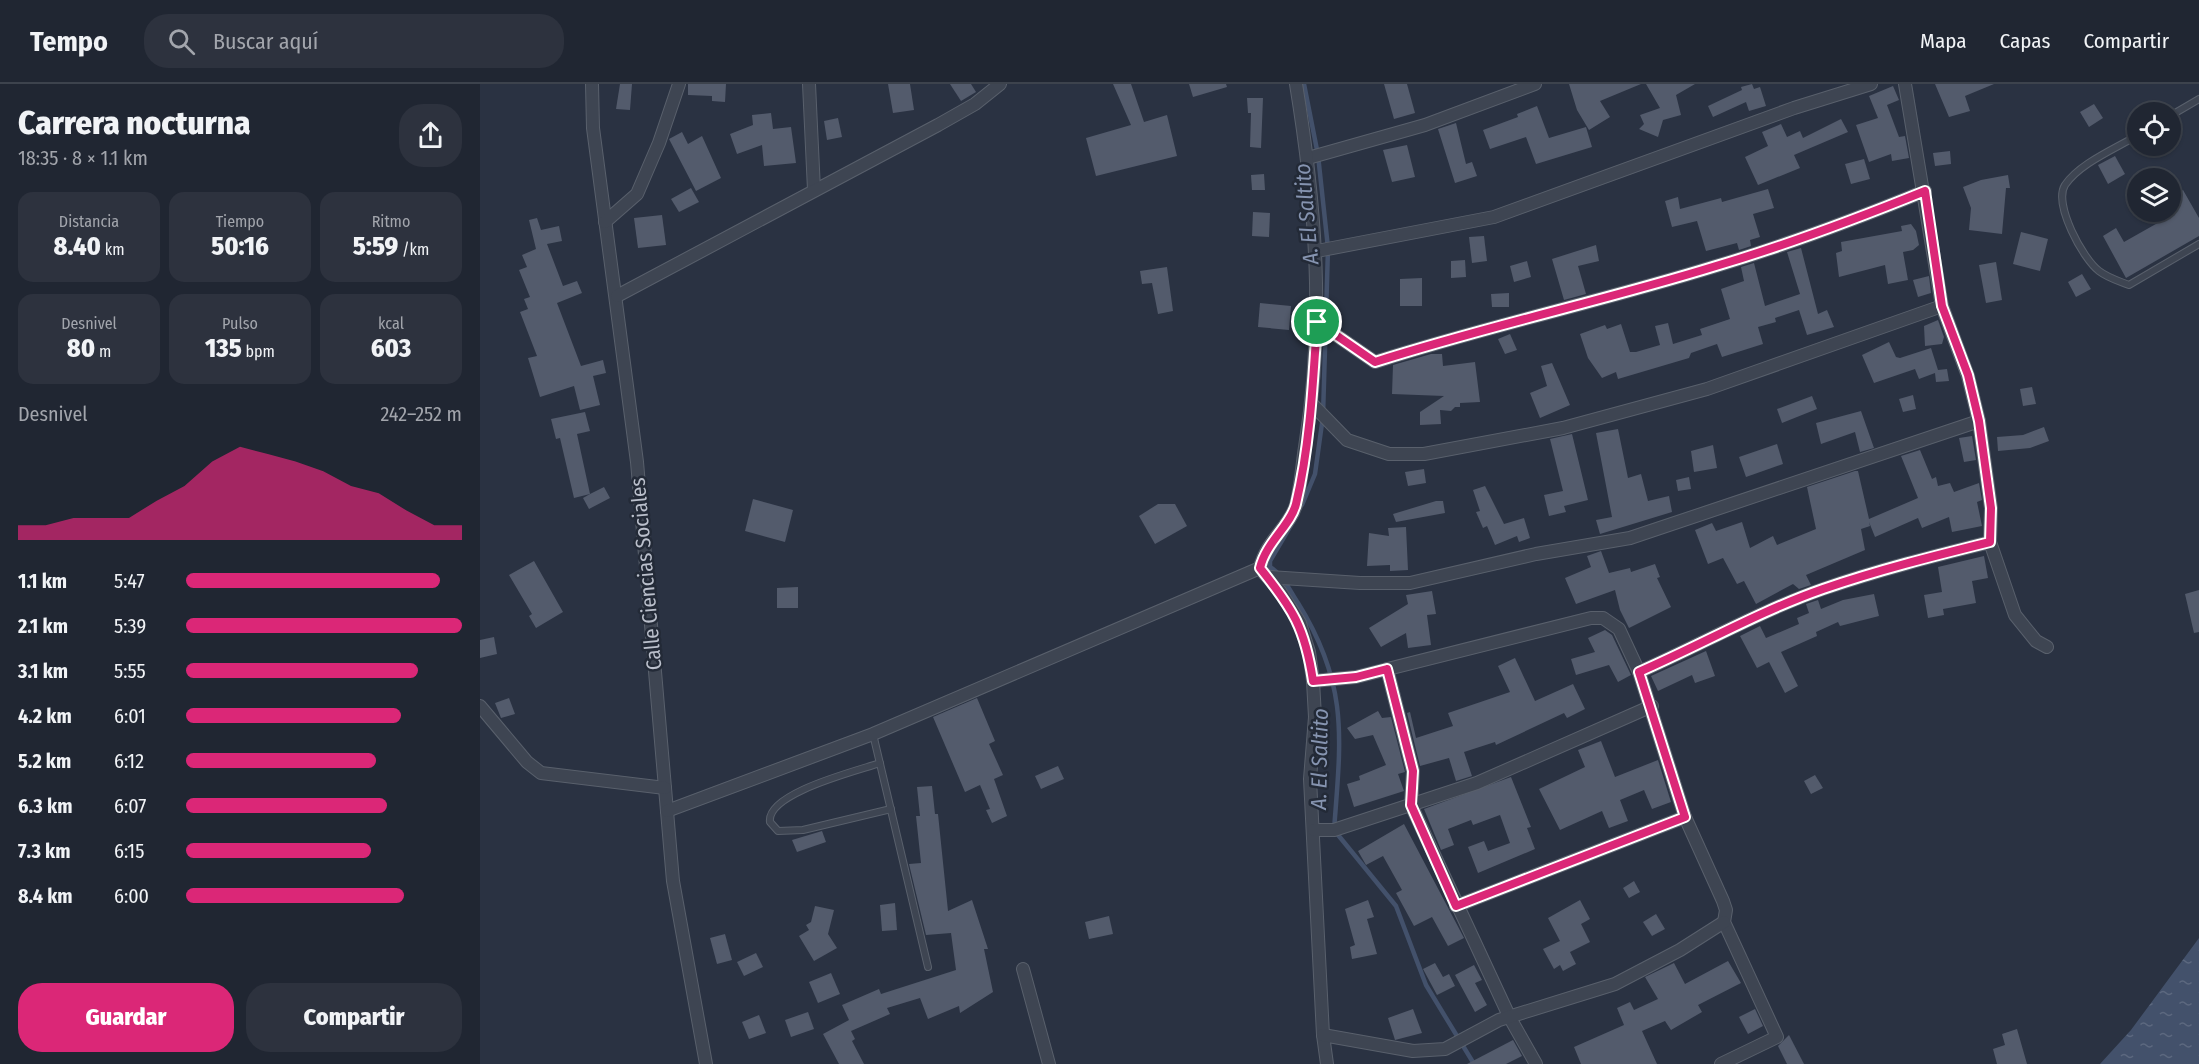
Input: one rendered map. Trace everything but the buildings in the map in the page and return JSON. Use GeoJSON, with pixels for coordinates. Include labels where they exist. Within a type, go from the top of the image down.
{"type":"FeatureCollection","features":[{"type":"Feature","properties":{"kind":"street","name":"Calle Ciencias Sociales"},"geometry":{"type":"LineString","coordinates":[[592,84],[593,128],[617,296],[637,462],[673,881],[706,1064]]}},
{"type":"Feature","properties":{"kind":"street"},"geometry":{"type":"LineString","coordinates":[[605,222],[637,194],[659,142],[679,84]]}},
{"type":"Feature","properties":{"kind":"street"},"geometry":{"type":"LineString","coordinates":[[809,84],[814,190]]}},
{"type":"Feature","properties":{"kind":"street"},"geometry":{"type":"LineString","coordinates":[[617,296],[966,110],[1000,84]]}},
{"type":"Feature","properties":{"kind":"street"},"geometry":{"type":"LineString","coordinates":[[1296,84],[1308,158],[1317,250],[1317,322],[1312,404],[1295,507],[1264,552],[1264,572],[1300,623],[1309,652],[1313,681],[1315,717],[1310,779],[1323,1035],[1327,1064]]}},
{"type":"Feature","properties":{"kind":"street"},"geometry":{"type":"LineString","coordinates":[[1308,158],[1425,125],[1535,84]]}},
{"type":"Feature","properties":{"kind":"street"},"geometry":{"type":"LineString","coordinates":[[1317,250],[1494,216],[1794,108],[1871,84]]}},
{"type":"Feature","properties":{"kind":"street"},"geometry":{"type":"LineString","coordinates":[[1905,84],[1925,191],[1942,306],[1968,375],[1979,421],[1991,508],[1990,542],[2015,615],[2036,641],[2047,646]]}},
{"type":"Feature","properties":{"kind":"street"},"geometry":{"type":"LineString","coordinates":[[1317,322],[1375,362],[1433,343],[1715,266],[1850,221],[1925,191]]}},
{"type":"Feature","properties":{"kind":"street"},"geometry":{"type":"LineString","coordinates":[[1312,404],[1347,440],[1389,454],[1424,454],[1563,428],[1707,389],[1942,306]]}},
{"type":"Feature","properties":{"kind":"street"},"geometry":{"type":"LineString","coordinates":[[667,811],[873,734],[1264,572],[1360,584],[1410,583],[1536,554],[1629,538],[1979,421]]}},
{"type":"Feature","properties":{"kind":"street"},"geometry":{"type":"LineString","coordinates":[[1639,672],[1822,589],[1990,542]]}},
{"type":"Feature","properties":{"kind":"street"},"geometry":{"type":"LineString","coordinates":[[1313,681],[1356,677],[1591,618],[1603,618],[1618,629],[1639,672],[1652,706],[1685,817],[1723,900],[1726,910],[1724,922],[1777,1037],[1720,1064]]}},
{"type":"Feature","properties":{"kind":"street"},"geometry":{"type":"LineString","coordinates":[[1387,669],[1413,771],[1411,805],[1510,1018],[1536,1064]]}},
{"type":"Feature","properties":{"kind":"street"},"geometry":{"type":"LineString","coordinates":[[480,706],[527,762],[541,773],[665,788]]}},
{"type":"Feature","properties":{"kind":"street"},"geometry":{"type":"LineString","coordinates":[[1314,830],[1334,830],[1477,783],[1652,706]]}},
{"type":"Feature","properties":{"kind":"street"},"geometry":{"type":"LineString","coordinates":[[1456,906],[1685,817]]}},
{"type":"Feature","properties":{"kind":"street"},"geometry":{"type":"LineString","coordinates":[[1323,1035],[1413,1051],[1445,1049],[1499,1020],[1615,984],[1680,950],[1724,922]]}},
{"type":"Feature","properties":{"kind":"street"},"geometry":{"type":"LineString","coordinates":[[1023,969],[1049,1064]]}},
{"type":"Feature","properties":{"kind":"lane"},"geometry":{"type":"LineString","coordinates":[[2181,110],[2199,99]]}},
{"type":"Feature","properties":{"kind":"lane"},"geometry":{"type":"LineString","coordinates":[[2127,142],[2077,172],[2063,190],[2062,206],[2087,257],[2098,271],[2128,285],[2199,244]]}},
{"type":"Feature","properties":{"kind":"lane"},"geometry":{"type":"LineString","coordinates":[[873,734],[928,966]]}},
{"type":"Feature","properties":{"kind":"lane"},"geometry":{"type":"LineString","coordinates":[[880,763],[787,797],[771,812],[770,822],[778,831],[803,830],[891,809]]}},
{"type":"Feature","properties":{"kind":"water"},"geometry":{"type":"Polygon","coordinates":[[[2199,938],[2199,1064],[2100,1064],[2131,1030],[2199,938]]]}},
{"type":"Feature","properties":{"kind":"waterway","name":"A. El Saltito"},"geometry":{"type":"LineString","coordinates":[[1302,505],[1315,474],[1323,416],[1328,248],[1318,155],[1304,84]]}},
{"type":"Feature","properties":{"kind":"waterway","name":"A. El Saltito"},"geometry":{"type":"LineString","coordinates":[[1297,515],[1270,561],[1270,567],[1279,574],[1298,603],[1326,660],[1334,687],[1339,739],[1334,830],[1396,906],[1426,985],[1474,1064]]}},
{"type":"Feature","properties":{"kind":"route"},"geometry":{"type":"LineString","coordinates":[[1925,191],[1942,306],[1968,375],[1979,421],[1991,508],[1990,542],[1822,589],[1639,672],[1652,706],[1685,817],[1456,906],[1411,805],[1413,771],[1406,751],[1387,669],[1356,677],[1313,681],[1309,652],[1300,623],[1280,591],[1260,568],[1264,552],[1295,507],[1312,404],[1317,322],[1375,362],[1433,343],[1715,266],[1850,221],[1925,191]]}}]}
